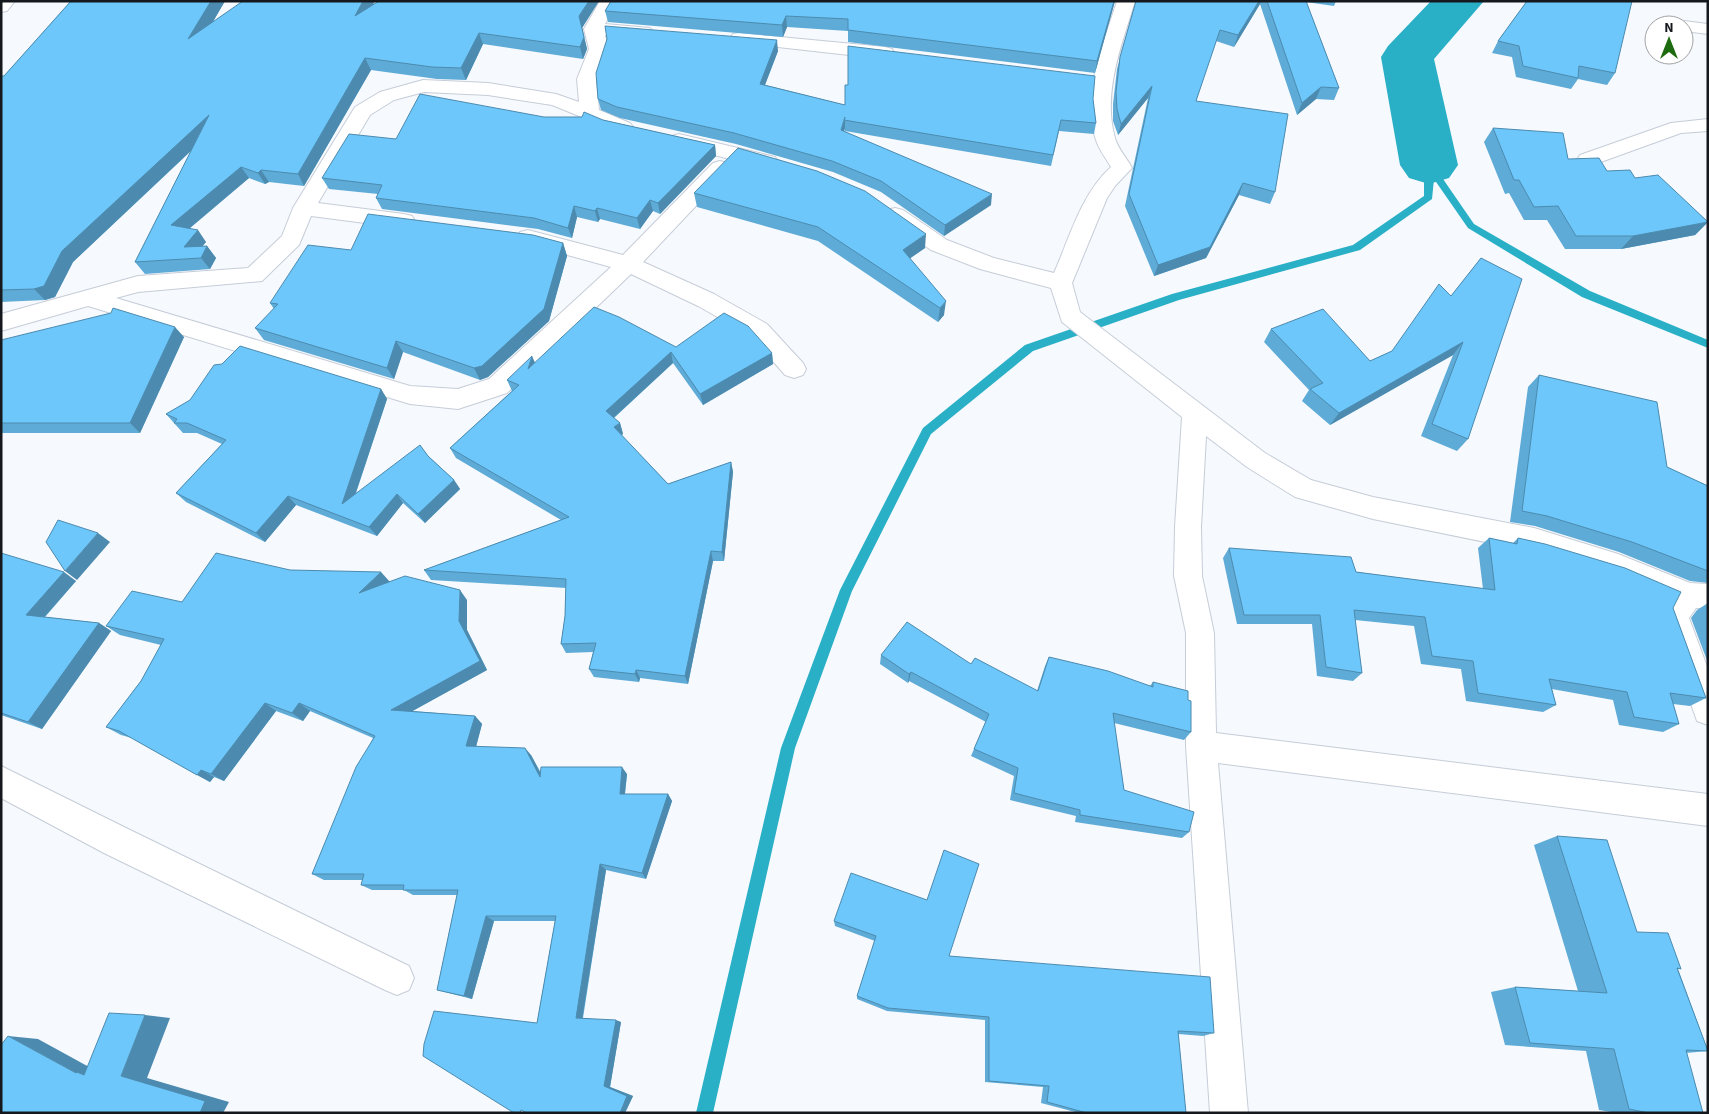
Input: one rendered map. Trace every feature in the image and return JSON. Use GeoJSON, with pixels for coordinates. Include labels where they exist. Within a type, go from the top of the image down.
{"type":"FeatureCollection","features":[{"type":"Feature","properties":{"kind":"street"},"geometry":{"type":"LineString","coordinates":[[1,7],[6,1]]}},
{"type":"Feature","properties":{"kind":"street"},"geometry":{"type":"LineString","coordinates":[[593,30],[609,1]]}},
{"type":"Feature","properties":{"kind":"street"},"geometry":{"type":"LineString","coordinates":[[1126,1],[1095,81],[1102,110],[1105,138],[1122,168],[1108,181],[1097,198],[1061,283],[1070,316],[1195,415],[1256,460],[1304,490],[1373,508],[1534,540],[1618,566],[1698,596],[1674,616],[1708,711]]}},
{"type":"Feature","properties":{"kind":"street"},"geometry":{"type":"LineString","coordinates":[[1694,27],[1708,28]]}},
{"type":"Feature","properties":{"kind":"street"},"geometry":{"type":"LineString","coordinates":[[593,30],[661,34]]}},
{"type":"Feature","properties":{"kind":"street"},"geometry":{"type":"LineString","coordinates":[[589,114],[588,73],[600,53],[599,42],[593,30]]}},
{"type":"Feature","properties":{"kind":"street"},"geometry":{"type":"LineString","coordinates":[[719,37],[901,54]]}},
{"type":"Feature","properties":{"kind":"street"},"geometry":{"type":"LineString","coordinates":[[1,323],[138,284],[254,275],[291,240],[304,208],[362,111],[387,96],[424,86],[488,88],[556,100],[613,125],[735,152],[789,168]]}},
{"type":"Feature","properties":{"kind":"street"},"geometry":{"type":"LineString","coordinates":[[1587,160],[1678,127],[1708,125]]}},
{"type":"Feature","properties":{"kind":"street"},"geometry":{"type":"LineString","coordinates":[[87,298],[410,395],[458,399],[498,386],[628,264],[735,152]]}},
{"type":"Feature","properties":{"kind":"street"},"geometry":{"type":"LineString","coordinates":[[880,204],[939,245],[988,264],[1061,283]]}},
{"type":"Feature","properties":{"kind":"street"},"geometry":{"type":"LineString","coordinates":[[304,208],[421,223]]}},
{"type":"Feature","properties":{"kind":"street"},"geometry":{"type":"LineString","coordinates":[[509,234],[538,238],[628,264],[706,300],[759,330],[794,369]]}},
{"type":"Feature","properties":{"kind":"street"},"geometry":{"type":"LineString","coordinates":[[1195,415],[1188,527],[1188,576],[1200,634],[1201,746],[1229,1113]]}},
{"type":"Feature","properties":{"kind":"street"},"geometry":{"type":"LineString","coordinates":[[1201,746],[1708,810]]}},
{"type":"Feature","properties":{"kind":"street"},"geometry":{"type":"LineString","coordinates":[[1,781],[116,841],[397,978]]}},
{"type":"Feature","properties":{"kind":"building"},"geometry":{"type":"Polygon","coordinates":[[[71,1],[211,1],[188,39],[243,1],[363,1],[355,16],[379,1],[589,1],[579,16],[584,37],[580,47],[479,33],[461,68],[432,67],[365,58],[298,174],[261,170],[258,173],[241,167],[171,225],[198,230],[184,247],[207,246],[201,258],[135,262],[209,115],[62,251],[44,286],[34,289],[1,290],[1,76],[4,76],[71,1]]]}},
{"type":"Feature","properties":{"kind":"building"},"geometry":{"type":"Polygon","coordinates":[[[611,1],[1114,1],[1097,61],[848,30],[848,19],[786,16],[782,25],[605,11],[611,1]]]}},
{"type":"Feature","properties":{"kind":"building"},"geometry":{"type":"Polygon","coordinates":[[[1136,1],[1259,1],[1238,35],[1220,30],[1196,101],[1288,114],[1275,192],[1243,183],[1210,247],[1158,265],[1129,194],[1152,86],[1121,124],[1117,109],[1116,92],[1120,57],[1136,1]]]}},
{"type":"Feature","properties":{"kind":"building"},"geometry":{"type":"Polygon","coordinates":[[[1267,1],[1306,1],[1339,88],[1321,87],[1302,103],[1267,1]]]}},
{"type":"Feature","properties":{"kind":"building"},"geometry":{"type":"Polygon","coordinates":[[[1527,1],[1632,1],[1615,73],[1579,66],[1578,78],[1523,66],[1519,46],[1498,41],[1527,1]]]}},
{"type":"Feature","properties":{"kind":"building"},"geometry":{"type":"Polygon","coordinates":[[[605,26],[777,40],[760,84],[845,105],[845,85],[848,85],[848,46],[1095,76],[1093,99],[1096,123],[1061,120],[1053,155],[844,120],[841,130],[992,194],[945,225],[881,181],[832,161],[734,133],[617,107],[598,99],[596,73],[607,39],[605,26]]]}},
{"type":"Feature","properties":{"kind":"building"},"geometry":{"type":"Polygon","coordinates":[[[420,94],[544,117],[582,117],[584,112],[603,120],[715,145],[658,203],[650,200],[637,218],[597,208],[595,211],[574,206],[568,228],[534,218],[376,198],[382,185],[322,178],[349,134],[396,139],[420,94]]]}},
{"type":"Feature","properties":{"kind":"building"},"geometry":{"type":"Polygon","coordinates":[[[1493,128],[1563,133],[1568,159],[1599,158],[1607,171],[1630,170],[1635,178],[1658,175],[1708,222],[1633,236],[1576,236],[1558,206],[1534,207],[1519,180],[1514,180],[1493,128]]]}},
{"type":"Feature","properties":{"kind":"building"},"geometry":{"type":"Polygon","coordinates":[[[738,148],[817,171],[865,191],[926,234],[903,250],[946,301],[940,308],[818,227],[694,193],[738,148]]]}},
{"type":"Feature","properties":{"kind":"building"},"geometry":{"type":"Polygon","coordinates":[[[368,214],[533,235],[563,243],[544,309],[482,366],[474,368],[396,341],[387,368],[255,328],[278,304],[270,303],[308,245],[351,250],[368,214]]]}},
{"type":"Feature","properties":{"kind":"building"},"geometry":{"type":"Polygon","coordinates":[[[1481,258],[1522,279],[1468,439],[1432,424],[1463,342],[1339,413],[1310,389],[1323,383],[1271,329],[1323,309],[1370,361],[1392,351],[1439,284],[1451,296],[1481,258]]]}},
{"type":"Feature","properties":{"kind":"building"},"geometry":{"type":"Polygon","coordinates":[[[594,307],[619,317],[676,347],[724,313],[748,326],[772,353],[700,394],[671,352],[606,411],[620,423],[614,427],[668,484],[731,462],[722,552],[711,551],[685,676],[636,670],[635,674],[589,669],[596,643],[561,644],[565,616],[566,579],[424,570],[569,517],[450,448],[519,385],[507,380],[532,356],[528,369],[594,307]]]}},
{"type":"Feature","properties":{"kind":"building"},"geometry":{"type":"Polygon","coordinates":[[[113,308],[175,327],[130,423],[1,423],[1,340],[111,313],[113,308]]]}},
{"type":"Feature","properties":{"kind":"building"},"geometry":{"type":"Polygon","coordinates":[[[240,346],[381,389],[342,504],[420,445],[428,456],[454,480],[418,514],[397,494],[369,527],[288,496],[256,533],[176,493],[226,440],[187,423],[174,423],[177,419],[166,414],[190,400],[214,365],[222,364],[240,346]]]}},
{"type":"Feature","properties":{"kind":"building"},"geometry":{"type":"Polygon","coordinates":[[[1539,375],[1657,402],[1667,467],[1708,486],[1708,571],[1632,542],[1547,516],[1522,511],[1539,375]]]}},
{"type":"Feature","properties":{"kind":"building"},"geometry":{"type":"Polygon","coordinates":[[[58,520],[98,533],[65,571],[46,542],[58,520]]]}},
{"type":"Feature","properties":{"kind":"building"},"geometry":{"type":"Polygon","coordinates":[[[1489,538],[1517,544],[1518,538],[1545,544],[1625,568],[1681,592],[1673,608],[1706,698],[1670,693],[1679,724],[1634,717],[1627,692],[1549,679],[1556,705],[1478,693],[1473,661],[1432,656],[1425,617],[1354,610],[1362,673],[1326,667],[1320,615],[1244,615],[1229,548],[1351,557],[1356,572],[1495,590],[1489,538]]]}},
{"type":"Feature","properties":{"kind":"building"},"geometry":{"type":"Polygon","coordinates":[[[1,553],[64,572],[26,615],[99,623],[28,722],[1,713],[1,553]]]}},
{"type":"Feature","properties":{"kind":"building"},"geometry":{"type":"Polygon","coordinates":[[[216,553],[290,570],[381,572],[359,593],[405,576],[460,590],[459,621],[480,661],[391,710],[475,716],[466,746],[525,748],[540,777],[541,767],[622,767],[620,794],[668,794],[642,873],[600,864],[576,1018],[616,1020],[604,1086],[627,1096],[620,1113],[527,1113],[521,1110],[520,1113],[514,1113],[423,1056],[424,1044],[434,1011],[537,1023],[556,916],[486,916],[464,996],[437,990],[458,890],[403,890],[404,885],[361,885],[364,874],[312,874],[356,767],[375,736],[299,703],[292,713],[265,703],[211,774],[201,770],[197,775],[119,731],[106,727],[141,681],[164,639],[106,626],[132,591],[182,602],[216,553]]]}},
{"type":"Feature","properties":{"kind":"building"},"geometry":{"type":"Polygon","coordinates":[[[907,622],[971,664],[975,658],[1038,691],[1049,657],[1108,671],[1153,687],[1153,682],[1188,691],[1188,700],[1191,701],[1191,732],[1113,713],[1124,790],[1194,812],[1189,832],[1080,815],[1080,810],[1014,793],[1018,768],[974,749],[989,714],[911,672],[909,674],[881,655],[907,622]]]}},
{"type":"Feature","properties":{"kind":"building"},"geometry":{"type":"Polygon","coordinates":[[[1557,836],[1607,840],[1637,932],[1668,933],[1681,969],[1677,968],[1708,1051],[1686,1050],[1703,1113],[1649,1113],[1629,1109],[1614,1049],[1530,1043],[1515,987],[1607,993],[1557,836]]]}},
{"type":"Feature","properties":{"kind":"building"},"geometry":{"type":"Polygon","coordinates":[[[944,850],[979,864],[949,956],[1210,977],[1214,1033],[1178,1031],[1186,1113],[1087,1113],[1047,1102],[1049,1086],[989,1081],[989,1017],[888,1008],[857,996],[876,936],[834,921],[851,873],[927,900],[944,850]]]}},
{"type":"Feature","properties":{"kind":"building"},"geometry":{"type":"Polygon","coordinates":[[[109,1013],[145,1015],[121,1076],[205,1101],[200,1113],[1,1113],[1,1045],[8,1036],[76,1073],[84,1075],[109,1013]]]}},
{"type":"Feature","properties":{"kind":"waterway"},"geometry":{"type":"LineString","coordinates":[[1429,165],[1407,57],[1459,1]]}},
{"type":"Feature","properties":{"kind":"waterway"},"geometry":{"type":"LineString","coordinates":[[704,1113],[788,748],[846,590],[927,431],[1029,348],[1176,297],[1356,248],[1429,197],[1429,165],[1471,226],[1586,294],[1708,344]]}}]}
